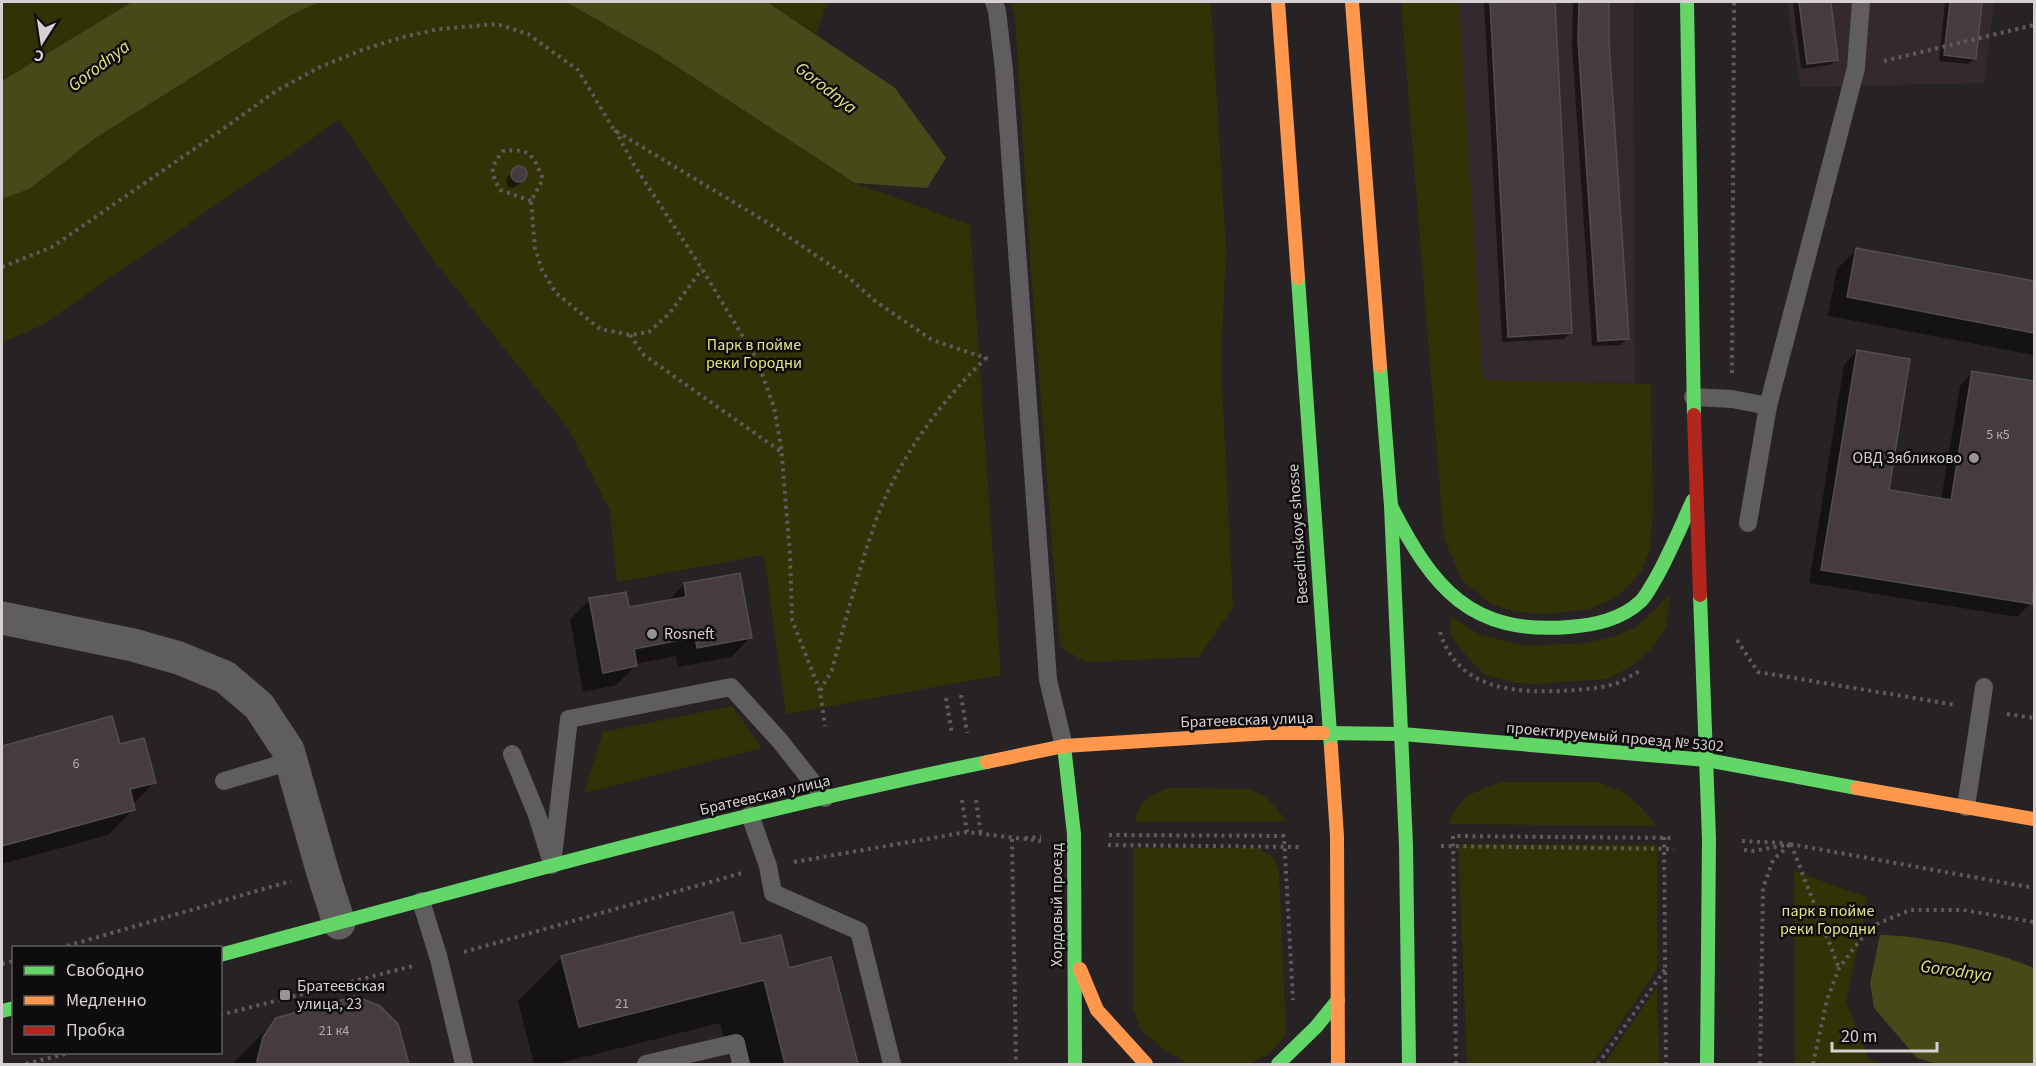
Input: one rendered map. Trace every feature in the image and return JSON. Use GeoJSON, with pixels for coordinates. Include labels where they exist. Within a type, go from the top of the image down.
{"type":"FeatureCollection","features":[{"type":"Feature","properties":{"kind":"main road","name":"Besedinskoye shosse"},"geometry":{"type":"LineString","coordinates":[[1278,2],[1337,836],[1338,1065]]}},
{"type":"Feature","properties":{"kind":"main road"},"geometry":{"type":"LineString","coordinates":[[1352,2],[1390,506],[1406,845],[1409,1065]]}},
{"type":"Feature","properties":{"kind":"main road"},"geometry":{"type":"LineString","coordinates":[[1687,2],[1693,397],[1709,839],[1707,1065]]}},
{"type":"Feature","properties":{"kind":"main road"},"geometry":{"type":"LineString","coordinates":[[1390,506],[1410,544],[1435,577],[1463,605],[1486,618],[1511,625],[1560,628],[1604,622],[1624,615],[1642,600],[1665,563],[1696,493]]}},
{"type":"Feature","properties":{"kind":"main road","name":"Братеевская улица"},"geometry":{"type":"LineString","coordinates":[[222,954],[552,865],[750,815],[1064,746],[1268,733],[1329,733]]}},
{"type":"Feature","properties":{"kind":"main road","name":"проектируемый проезд № 5302"},"geometry":{"type":"LineString","coordinates":[[1329,733],[1402,734],[1707,760],[2034,819]]}},
{"type":"Feature","properties":{"kind":"main road","name":"Хордовый проезд"},"geometry":{"type":"LineString","coordinates":[[1064,746],[1074,834],[1075,1065]]}},
{"type":"Feature","properties":{"kind":"main road"},"geometry":{"type":"LineString","coordinates":[[1074,957],[1098,1010],[1146,1065]]}},
{"type":"Feature","properties":{"kind":"main road"},"geometry":{"type":"LineString","coordinates":[[1278,1065],[1316,1027],[1338,1000]]}},
{"type":"Feature","properties":{"kind":"main road"},"geometry":{"type":"LineString","coordinates":[[1074,1045],[1090,1065]]}},
{"type":"Feature","properties":{"kind":"street"},"geometry":{"type":"LineString","coordinates":[[2,618],[134,645],[179,658],[225,677],[259,706],[288,750],[339,923]]}},
{"type":"Feature","properties":{"kind":"lane"},"geometry":{"type":"LineString","coordinates":[[994,2],[1005,81],[1048,680],[1064,746]]}},
{"type":"Feature","properties":{"kind":"lane"},"geometry":{"type":"LineString","coordinates":[[1748,523],[1768,406],[1856,68],[1861,2]]}},
{"type":"Feature","properties":{"kind":"lane"},"geometry":{"type":"LineString","coordinates":[[1693,397],[1732,399],[1768,406]]}},
{"type":"Feature","properties":{"kind":"lane"},"geometry":{"type":"LineString","coordinates":[[552,865],[569,719],[731,687],[780,741],[825,798]]}},
{"type":"Feature","properties":{"kind":"lane"},"geometry":{"type":"LineString","coordinates":[[1966,807],[1984,687]]}},
{"type":"Feature","properties":{"kind":"lane"},"geometry":{"type":"LineString","coordinates":[[512,754],[537,815],[552,865]]}},
{"type":"Feature","properties":{"kind":"lane"},"geometry":{"type":"LineString","coordinates":[[224,781],[291,761]]}},
{"type":"Feature","properties":{"kind":"lane"},"geometry":{"type":"LineString","coordinates":[[750,815],[768,866],[773,893],[859,931],[892,1065]]}},
{"type":"Feature","properties":{"kind":"lane"},"geometry":{"type":"LineString","coordinates":[[421,901],[439,959],[464,1065]]}},
{"type":"Feature","properties":{"kind":"lane"},"geometry":{"type":"LineString","coordinates":[[646,1065],[736,1043],[741,1065]]}},
{"type":"Feature","properties":{"kind":"path"},"geometry":{"type":"LineString","coordinates":[[1732,399],[1734,2]]}},
{"type":"Feature","properties":{"kind":"path"},"geometry":{"type":"LineString","coordinates":[[2,267],[52,247],[276,91],[320,67],[362,50],[438,29],[497,24],[528,34],[578,70],[640,174],[702,269],[757,360],[774,407],[781,452],[792,620],[820,692],[825,726]]}},
{"type":"Feature","properties":{"kind":"path"},"geometry":{"type":"LineString","coordinates":[[1856,68],[2034,25]]}},
{"type":"Feature","properties":{"kind":"path"},"geometry":{"type":"LineString","coordinates":[[614,130],[768,223],[932,340],[986,358],[967,376],[927,426],[897,474],[873,527],[832,670],[820,692]]}},
{"type":"Feature","properties":{"kind":"path"},"geometry":{"type":"LineString","coordinates":[[531,201],[500,190],[494,177],[493,164],[503,151],[519,149],[534,158],[543,179],[531,201],[535,248],[542,270],[556,293],[600,329],[630,334],[649,332],[669,314],[702,269]]}},
{"type":"Feature","properties":{"kind":"path"},"geometry":{"type":"LineString","coordinates":[[630,334],[644,355],[781,452]]}},
{"type":"Feature","properties":{"kind":"path"},"geometry":{"type":"LineString","coordinates":[[1437,622],[1444,648],[1466,672],[1495,687],[1530,692],[1572,690],[1613,685],[1640,671]]}},
{"type":"Feature","properties":{"kind":"path"},"geometry":{"type":"LineString","coordinates":[[1736,633],[1738,642],[1758,672],[2034,718]]}},
{"type":"Feature","properties":{"kind":"path"},"geometry":{"type":"LineString","coordinates":[[222,1014],[439,959],[768,866],[967,832],[1012,839],[1016,1065]]}},
{"type":"Feature","properties":{"kind":"path"},"geometry":{"type":"LineString","coordinates":[[1074,834],[1284,836],[1295,1048]]}},
{"type":"Feature","properties":{"kind":"path"},"geometry":{"type":"LineString","coordinates":[[1456,1065],[1453,836],[1665,837],[1791,844],[2034,888]]}},
{"type":"Feature","properties":{"kind":"path"},"geometry":{"type":"LineString","coordinates":[[1665,837],[1666,1065]]}},
{"type":"Feature","properties":{"kind":"path"},"geometry":{"type":"LineString","coordinates":[[1791,844],[1839,968]]}},
{"type":"Feature","properties":{"kind":"path"},"geometry":{"type":"LineString","coordinates":[[1760,1065],[1763,888],[1773,860],[1791,844]]}},
{"type":"Feature","properties":{"kind":"path"},"geometry":{"type":"LineString","coordinates":[[1116,845],[1286,847]]}},
{"type":"Feature","properties":{"kind":"path"},"geometry":{"type":"LineString","coordinates":[[1453,846],[1665,849]]}},
{"type":"Feature","properties":{"kind":"path"},"geometry":{"type":"LineString","coordinates":[[67,946],[291,881]]}},
{"type":"Feature","properties":{"kind":"path"},"geometry":{"type":"LineString","coordinates":[[1813,1065],[1827,1000],[1839,968],[1860,940],[1876,924],[1910,910],[1963,910],[2034,922]]}},
{"type":"Feature","properties":{"kind":"path"},"geometry":{"type":"LineString","coordinates":[[1598,1065],[1666,967]]}},
{"type":"Feature","properties":{"kind":"path"},"geometry":{"type":"LineString","coordinates":[[26,1065],[69,1054]]}},
{"type":"Feature","properties":{"kind":"shaded area"},"geometry":{"type":"Polygon","coordinates":[[[1459,2],[1633,2],[1635,383],[1483,380],[1459,2]]]}},
{"type":"Feature","properties":{"kind":"shaded area"},"geometry":{"type":"Polygon","coordinates":[[[1787,2],[1994,2],[1984,83],[1801,87],[1787,2]]]}},
{"type":"Feature","properties":{"kind":"green space"},"geometry":{"type":"Polygon","coordinates":[[[2,2],[132,2],[2,81],[2,2]]]}},
{"type":"Feature","properties":{"kind":"green space","name":"Парк в пойме реки Городни"},"geometry":{"type":"Polygon","coordinates":[[[319,2],[566,2],[659,55],[855,183],[970,225],[1001,675],[786,714],[764,555],[617,582],[610,511],[568,428],[435,262],[339,120],[42,325],[2,343],[2,199],[29,189],[97,137],[291,15],[319,2]]]}},
{"type":"Feature","properties":{"kind":"green space"},"geometry":{"type":"Polygon","coordinates":[[[767,2],[830,2],[824,11],[816,34],[767,2]]]}},
{"type":"Feature","properties":{"kind":"green space"},"geometry":{"type":"Polygon","coordinates":[[[1010,2],[1211,2],[1226,251],[1221,364],[1233,607],[1199,657],[1085,662],[1060,646],[1030,259],[1015,16],[1010,2]]]}},
{"type":"Feature","properties":{"kind":"green space"},"geometry":{"type":"Polygon","coordinates":[[[1401,2],[1459,2],[1483,380],[1651,384],[1653,509],[1650,549],[1641,572],[1625,589],[1611,600],[1589,609],[1547,614],[1517,612],[1491,604],[1463,581],[1444,539],[1401,2]]]}},
{"type":"Feature","properties":{"kind":"green space"},"geometry":{"type":"Polygon","coordinates":[[[1670,594],[1666,626],[1656,644],[1636,663],[1608,679],[1532,684],[1510,682],[1484,674],[1451,636],[1450,616],[1479,634],[1524,646],[1587,643],[1635,628],[1670,594]]]}},
{"type":"Feature","properties":{"kind":"green space"},"geometry":{"type":"Polygon","coordinates":[[[732,706],[762,748],[584,793],[603,732],[732,706]]]}},
{"type":"Feature","properties":{"kind":"green space"},"geometry":{"type":"Polygon","coordinates":[[[1502,782],[1598,782],[1624,793],[1642,808],[1656,826],[1449,824],[1457,807],[1469,796],[1502,782]]]}},
{"type":"Feature","properties":{"kind":"green space"},"geometry":{"type":"Polygon","coordinates":[[[1169,788],[1246,789],[1269,801],[1286,821],[1135,822],[1139,808],[1146,799],[1169,788]]]}},
{"type":"Feature","properties":{"kind":"green space"},"geometry":{"type":"Polygon","coordinates":[[[1458,844],[1657,845],[1657,970],[1592,1064],[1467,1064],[1458,844]]]}},
{"type":"Feature","properties":{"kind":"green space"},"geometry":{"type":"Polygon","coordinates":[[[1133,848],[1258,848],[1274,858],[1279,872],[1286,1035],[1267,1055],[1249,1064],[1188,1064],[1161,1047],[1141,1030],[1133,1009],[1133,848]]]}},
{"type":"Feature","properties":{"kind":"green space","name":"парк в пойме реки Городни"},"geometry":{"type":"Polygon","coordinates":[[[1794,871],[1868,898],[1846,1002],[1869,1059],[1884,1064],[1795,1064],[1794,871]]]}},
{"type":"Feature","properties":{"kind":"green space"},"geometry":{"type":"Polygon","coordinates":[[[1657,987],[1659,1064],[1604,1064],[1657,987]]]}},
{"type":"Feature","properties":{"kind":"water","name":"Gorodnya"},"geometry":{"type":"Polygon","coordinates":[[[132,2],[319,2],[291,15],[97,137],[29,189],[2,199],[2,81],[132,2]]]}},
{"type":"Feature","properties":{"kind":"water","name":"Gorodnya"},"geometry":{"type":"Polygon","coordinates":[[[566,2],[767,2],[895,88],[946,158],[927,188],[855,183],[659,55],[566,2]]]}},
{"type":"Feature","properties":{"kind":"water","name":"Gorodnya"},"geometry":{"type":"Polygon","coordinates":[[[1880,935],[1918,938],[1958,945],[1998,955],[2034,968],[2034,1064],[1936,1064],[1917,1058],[1874,1008],[1870,983],[1880,935]]]}},
{"type":"Feature","properties":{"kind":"building"},"geometry":{"type":"Polygon","coordinates":[[[1490,2],[1555,2],[1572,333],[1508,337],[1490,2]]]}},
{"type":"Feature","properties":{"kind":"building"},"geometry":{"type":"Polygon","coordinates":[[[1579,2],[1609,2],[1609,43],[1629,339],[1598,341],[1578,40],[1579,2]]]}},
{"type":"Feature","properties":{"kind":"building"},"geometry":{"type":"Polygon","coordinates":[[[1799,2],[1831,2],[1838,60],[1807,64],[1799,2]]]}},
{"type":"Feature","properties":{"kind":"building"},"geometry":{"type":"Polygon","coordinates":[[[1950,2],[1982,2],[1976,59],[1944,55],[1950,2]]]}},
{"type":"Feature","properties":{"kind":"building"},"geometry":{"type":"Polygon","coordinates":[[[519,166],[527,174],[519,182],[511,174],[519,166]]]}},
{"type":"Feature","properties":{"kind":"building"},"geometry":{"type":"Polygon","coordinates":[[[1856,248],[2034,281],[2034,333],[1847,297],[1856,248]]]}},
{"type":"Feature","properties":{"kind":"building"},"geometry":{"type":"Polygon","coordinates":[[[1857,350],[1910,359],[1889,490],[1951,500],[1972,371],[2034,381],[2034,586],[2032,604],[1821,570],[1857,350]]]}},
{"type":"Feature","properties":{"kind":"building"},"geometry":{"type":"Polygon","coordinates":[[[740,573],[752,638],[697,648],[695,637],[634,649],[637,666],[603,673],[589,598],[626,592],[629,607],[686,597],[684,583],[740,573]]]}},
{"type":"Feature","properties":{"kind":"building"},"geometry":{"type":"Polygon","coordinates":[[[112,716],[120,744],[144,738],[156,783],[130,789],[135,810],[2,846],[2,746],[112,716]]]}},
{"type":"Feature","properties":{"kind":"building"},"geometry":{"type":"Polygon","coordinates":[[[733,912],[741,944],[781,935],[789,968],[831,957],[858,1064],[785,1064],[764,980],[579,1027],[561,956],[733,912]]]}},
{"type":"Feature","properties":{"kind":"building"},"geometry":{"type":"Polygon","coordinates":[[[355,996],[380,1006],[398,1024],[409,1064],[258,1064],[263,1037],[276,1018],[355,996]]]}},
{"type":"Feature","properties":{"kind":"traffic: fast"},"geometry":{"type":"LineString","coordinates":[[1687,2],[1694,415]]}},
{"type":"Feature","properties":{"kind":"traffic: fast"},"geometry":{"type":"LineString","coordinates":[[1298,278],[1331,748]]}},
{"type":"Feature","properties":{"kind":"traffic: fast"},"geometry":{"type":"LineString","coordinates":[[1380,366],[1391,506],[1406,845],[1409,1064]]}},
{"type":"Feature","properties":{"kind":"traffic: fast"},"geometry":{"type":"LineString","coordinates":[[1391,506],[1423,561],[1459,600],[1480,614],[1505,623],[1535,627],[1569,627],[1588,625],[1616,617],[1641,601],[1661,569],[1693,500]]}},
{"type":"Feature","properties":{"kind":"traffic: fast"},"geometry":{"type":"LineString","coordinates":[[1700,595],[1709,839],[1707,1064]]}},
{"type":"Feature","properties":{"kind":"traffic: fast"},"geometry":{"type":"LineString","coordinates":[[1323,733],[1402,734],[1707,760],[1857,788]]}},
{"type":"Feature","properties":{"kind":"traffic: fast"},"geometry":{"type":"LineString","coordinates":[[1064,746],[1074,834],[1075,1064]]}},
{"type":"Feature","properties":{"kind":"traffic: fast"},"geometry":{"type":"LineString","coordinates":[[222,954],[697,828],[987,762]]}},
{"type":"Feature","properties":{"kind":"traffic: fast"},"geometry":{"type":"LineString","coordinates":[[1278,1064],[1316,1027],[1338,1000]]}},
{"type":"Feature","properties":{"kind":"traffic: fast"},"geometry":{"type":"LineString","coordinates":[[2,1011],[12,1008]]}},
{"type":"Feature","properties":{"kind":"traffic: slow"},"geometry":{"type":"LineString","coordinates":[[1278,2],[1298,278]]}},
{"type":"Feature","properties":{"kind":"traffic: slow"},"geometry":{"type":"LineString","coordinates":[[1352,2],[1380,366]]}},
{"type":"Feature","properties":{"kind":"traffic: slow"},"geometry":{"type":"LineString","coordinates":[[987,762],[1064,746],[1268,733],[1323,733]]}},
{"type":"Feature","properties":{"kind":"traffic: slow"},"geometry":{"type":"LineString","coordinates":[[1331,748],[1337,836],[1338,1064]]}},
{"type":"Feature","properties":{"kind":"traffic: slow"},"geometry":{"type":"LineString","coordinates":[[1857,788],[2034,819]]}},
{"type":"Feature","properties":{"kind":"traffic: slow"},"geometry":{"type":"LineString","coordinates":[[1080,969],[1097,1010],[1146,1064]]}},
{"type":"Feature","properties":{"kind":"traffic: jam"},"geometry":{"type":"LineString","coordinates":[[1694,415],[1700,595]]}},
{"type":"Feature","properties":{"kind":"place","name":"ОВД Зябликово"},"geometry":{"type":"Point","coordinates":[1974,458]}},
{"type":"Feature","properties":{"kind":"place","name":"Rosneft"},"geometry":{"type":"Point","coordinates":[652,634]}},
{"type":"Feature","properties":{"kind":"place","name":"Братеевская улица, 23"},"geometry":{"type":"Point","coordinates":[285,995]}}]}
